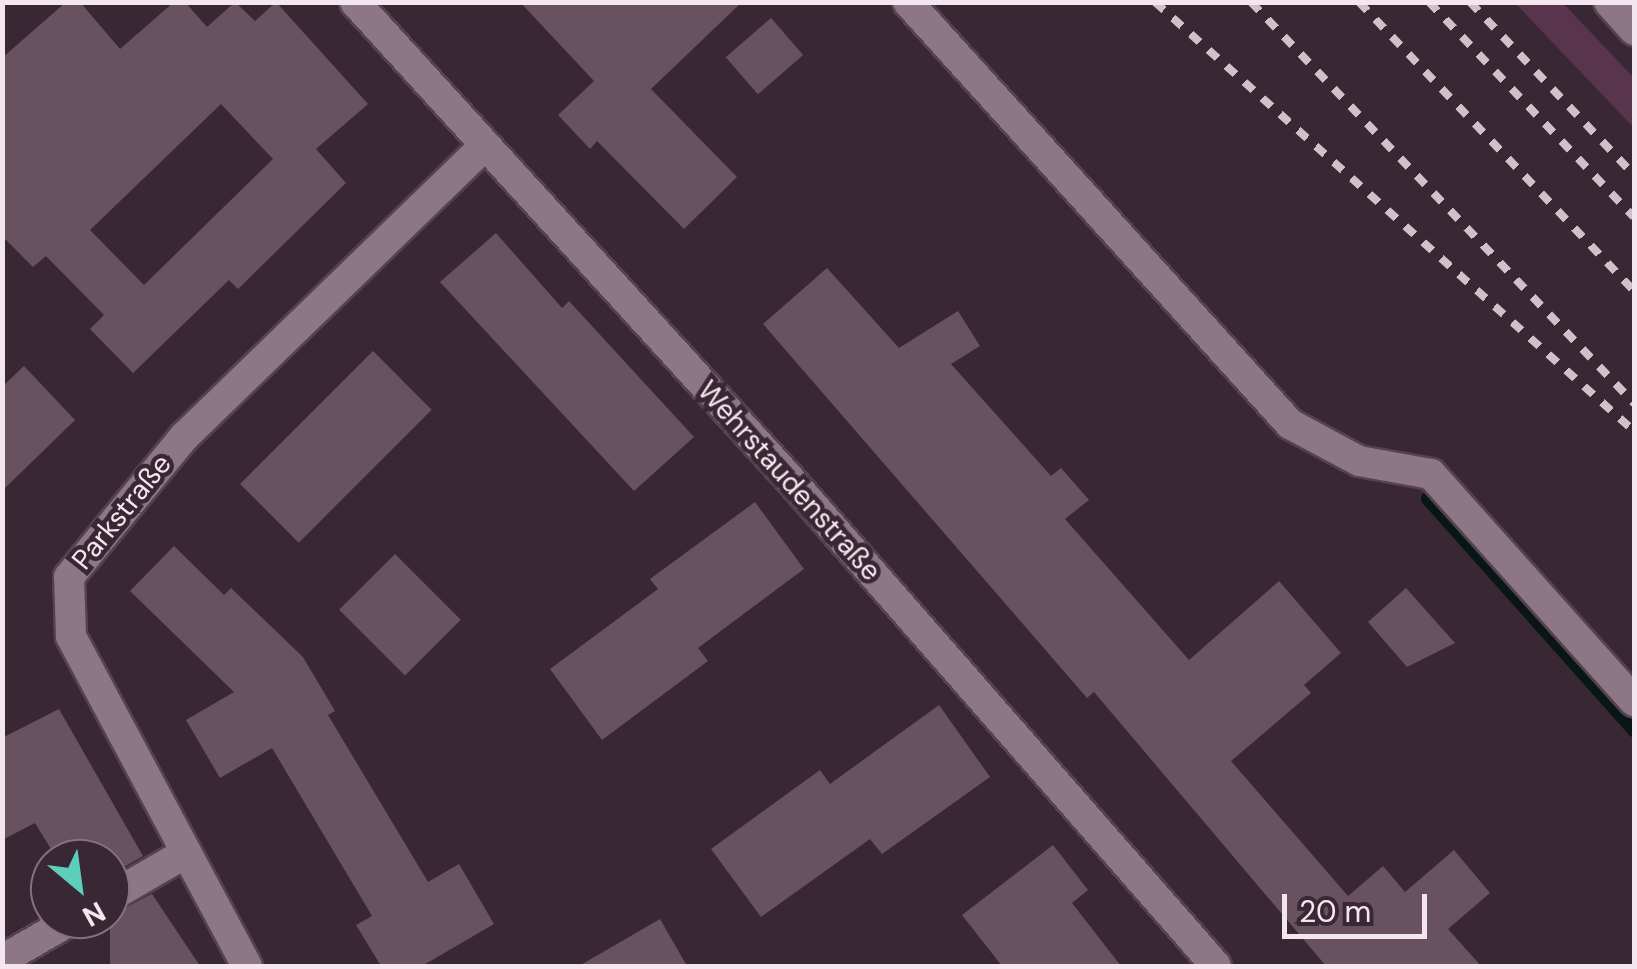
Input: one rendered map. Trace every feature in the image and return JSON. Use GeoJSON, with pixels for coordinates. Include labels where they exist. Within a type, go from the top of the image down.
{"type":"FeatureCollection","features":[{"type":"Feature","properties":{"kind":"street","name":"Wehrstaudenstraße"},"geometry":{"type":"LineString","coordinates":[[355,2],[789,478],[1216,966]]}},
{"type":"Feature","properties":{"kind":"street"},"geometry":{"type":"LineString","coordinates":[[908,2],[1290,424],[1358,462],[1431,474],[1634,701]]}},
{"type":"Feature","properties":{"kind":"street"},"geometry":{"type":"LineString","coordinates":[[1609,2],[1634,30]]}},
{"type":"Feature","properties":{"kind":"street","name":"Parkstraße"},"geometry":{"type":"LineString","coordinates":[[247,966],[71,636],[69,577],[184,436],[486,145]]}},
{"type":"Feature","properties":{"kind":"street"},"geometry":{"type":"LineString","coordinates":[[130,885],[186,853]]}},
{"type":"Feature","properties":{"kind":"street"},"geometry":{"type":"LineString","coordinates":[[2,960],[38,939]]}},
{"type":"Feature","properties":{"kind":"shaded area"},"geometry":{"type":"Polygon","coordinates":[[[1515,3],[1563,3],[1634,78],[1634,128],[1515,3]]]}},
{"type":"Feature","properties":{"kind":"building"},"geometry":{"type":"Polygon","coordinates":[[[66,2],[80,2],[120,49],[174,2],[185,2],[207,27],[235,2],[255,21],[276,2],[368,104],[316,149],[346,183],[238,289],[229,280],[133,373],[90,329],[104,315],[46,256],[33,267],[2,236],[2,58],[66,2]],[[221,104],[90,230],[144,285],[273,159],[221,104]]]}},
{"type":"Feature","properties":{"kind":"building"},"geometry":{"type":"Polygon","coordinates":[[[520,2],[742,2],[651,89],[737,177],[684,229],[597,141],[590,149],[558,115],[594,81],[520,2]]]}},
{"type":"Feature","properties":{"kind":"building"},"geometry":{"type":"Polygon","coordinates":[[[771,18],[803,55],[758,94],[726,57],[771,18]]]}},
{"type":"Feature","properties":{"kind":"building"},"geometry":{"type":"Polygon","coordinates":[[[496,233],[562,308],[569,301],[694,437],[634,491],[440,282],[496,233]]]}},
{"type":"Feature","properties":{"kind":"building"},"geometry":{"type":"Polygon","coordinates":[[[827,268],[899,348],[958,311],[980,346],[951,364],[1051,476],[1061,468],[1089,500],[1065,519],[1189,660],[1279,581],[1341,653],[1304,685],[1311,693],[1231,761],[1348,896],[1383,866],[1405,892],[1454,850],[1490,893],[1448,929],[1481,966],[1326,966],[1094,692],[1087,698],[763,324],[827,268]]]}},
{"type":"Feature","properties":{"kind":"building"},"geometry":{"type":"Polygon","coordinates":[[[373,351],[432,410],[299,543],[240,484],[373,351]]]}},
{"type":"Feature","properties":{"kind":"building"},"geometry":{"type":"Polygon","coordinates":[[[24,366],[75,420],[2,491],[2,387],[24,366]]]}},
{"type":"Feature","properties":{"kind":"building"},"geometry":{"type":"Polygon","coordinates":[[[755,502],[804,569],[698,648],[708,661],[602,740],[550,669],[658,589],[650,579],[755,502]]]}},
{"type":"Feature","properties":{"kind":"building"},"geometry":{"type":"Polygon","coordinates":[[[174,546],[224,595],[231,588],[303,657],[335,711],[328,715],[428,882],[459,864],[494,924],[422,966],[381,966],[356,925],[372,916],[272,748],[220,778],[186,720],[234,692],[130,591],[174,546]]]}},
{"type":"Feature","properties":{"kind":"building"},"geometry":{"type":"Polygon","coordinates":[[[395,554],[461,620],[405,676],[339,610],[395,554]]]}},
{"type":"Feature","properties":{"kind":"building"},"geometry":{"type":"Polygon","coordinates":[[[1406,588],[1455,643],[1407,667],[1368,622],[1406,588]]]}},
{"type":"Feature","properties":{"kind":"building"},"geometry":{"type":"Polygon","coordinates":[[[939,705],[990,777],[882,854],[870,839],[761,917],[711,849],[820,770],[830,784],[939,705]]]}},
{"type":"Feature","properties":{"kind":"building"},"geometry":{"type":"Polygon","coordinates":[[[59,709],[143,856],[130,863],[130,839],[45,839],[35,823],[2,840],[2,738],[59,709]]]}},
{"type":"Feature","properties":{"kind":"building"},"geometry":{"type":"Polygon","coordinates":[[[1053,845],[1088,890],[1072,903],[1121,966],[1002,966],[962,915],[1053,845]]]}},
{"type":"Feature","properties":{"kind":"building"},"geometry":{"type":"Polygon","coordinates":[[[152,894],[200,966],[110,966],[110,939],[130,939],[130,906],[152,894]]]}},
{"type":"Feature","properties":{"kind":"building"},"geometry":{"type":"Polygon","coordinates":[[[660,919],[687,966],[579,966],[660,919]]]}},
{"type":"Feature","properties":{"kind":"waterway"},"geometry":{"type":"LineString","coordinates":[[1428,498],[1634,729]]}},
{"type":"Feature","properties":{"kind":"railway"},"geometry":{"type":"LineString","coordinates":[[1155,2],[1634,431]]}},
{"type":"Feature","properties":{"kind":"railway"},"geometry":{"type":"LineString","coordinates":[[1251,2],[1634,403]]}},
{"type":"Feature","properties":{"kind":"railway"},"geometry":{"type":"LineString","coordinates":[[1359,2],[1634,291]]}},
{"type":"Feature","properties":{"kind":"railway"},"geometry":{"type":"LineString","coordinates":[[1429,2],[1634,217]]}},
{"type":"Feature","properties":{"kind":"railway"},"geometry":{"type":"LineString","coordinates":[[1470,2],[1634,175]]}}]}
